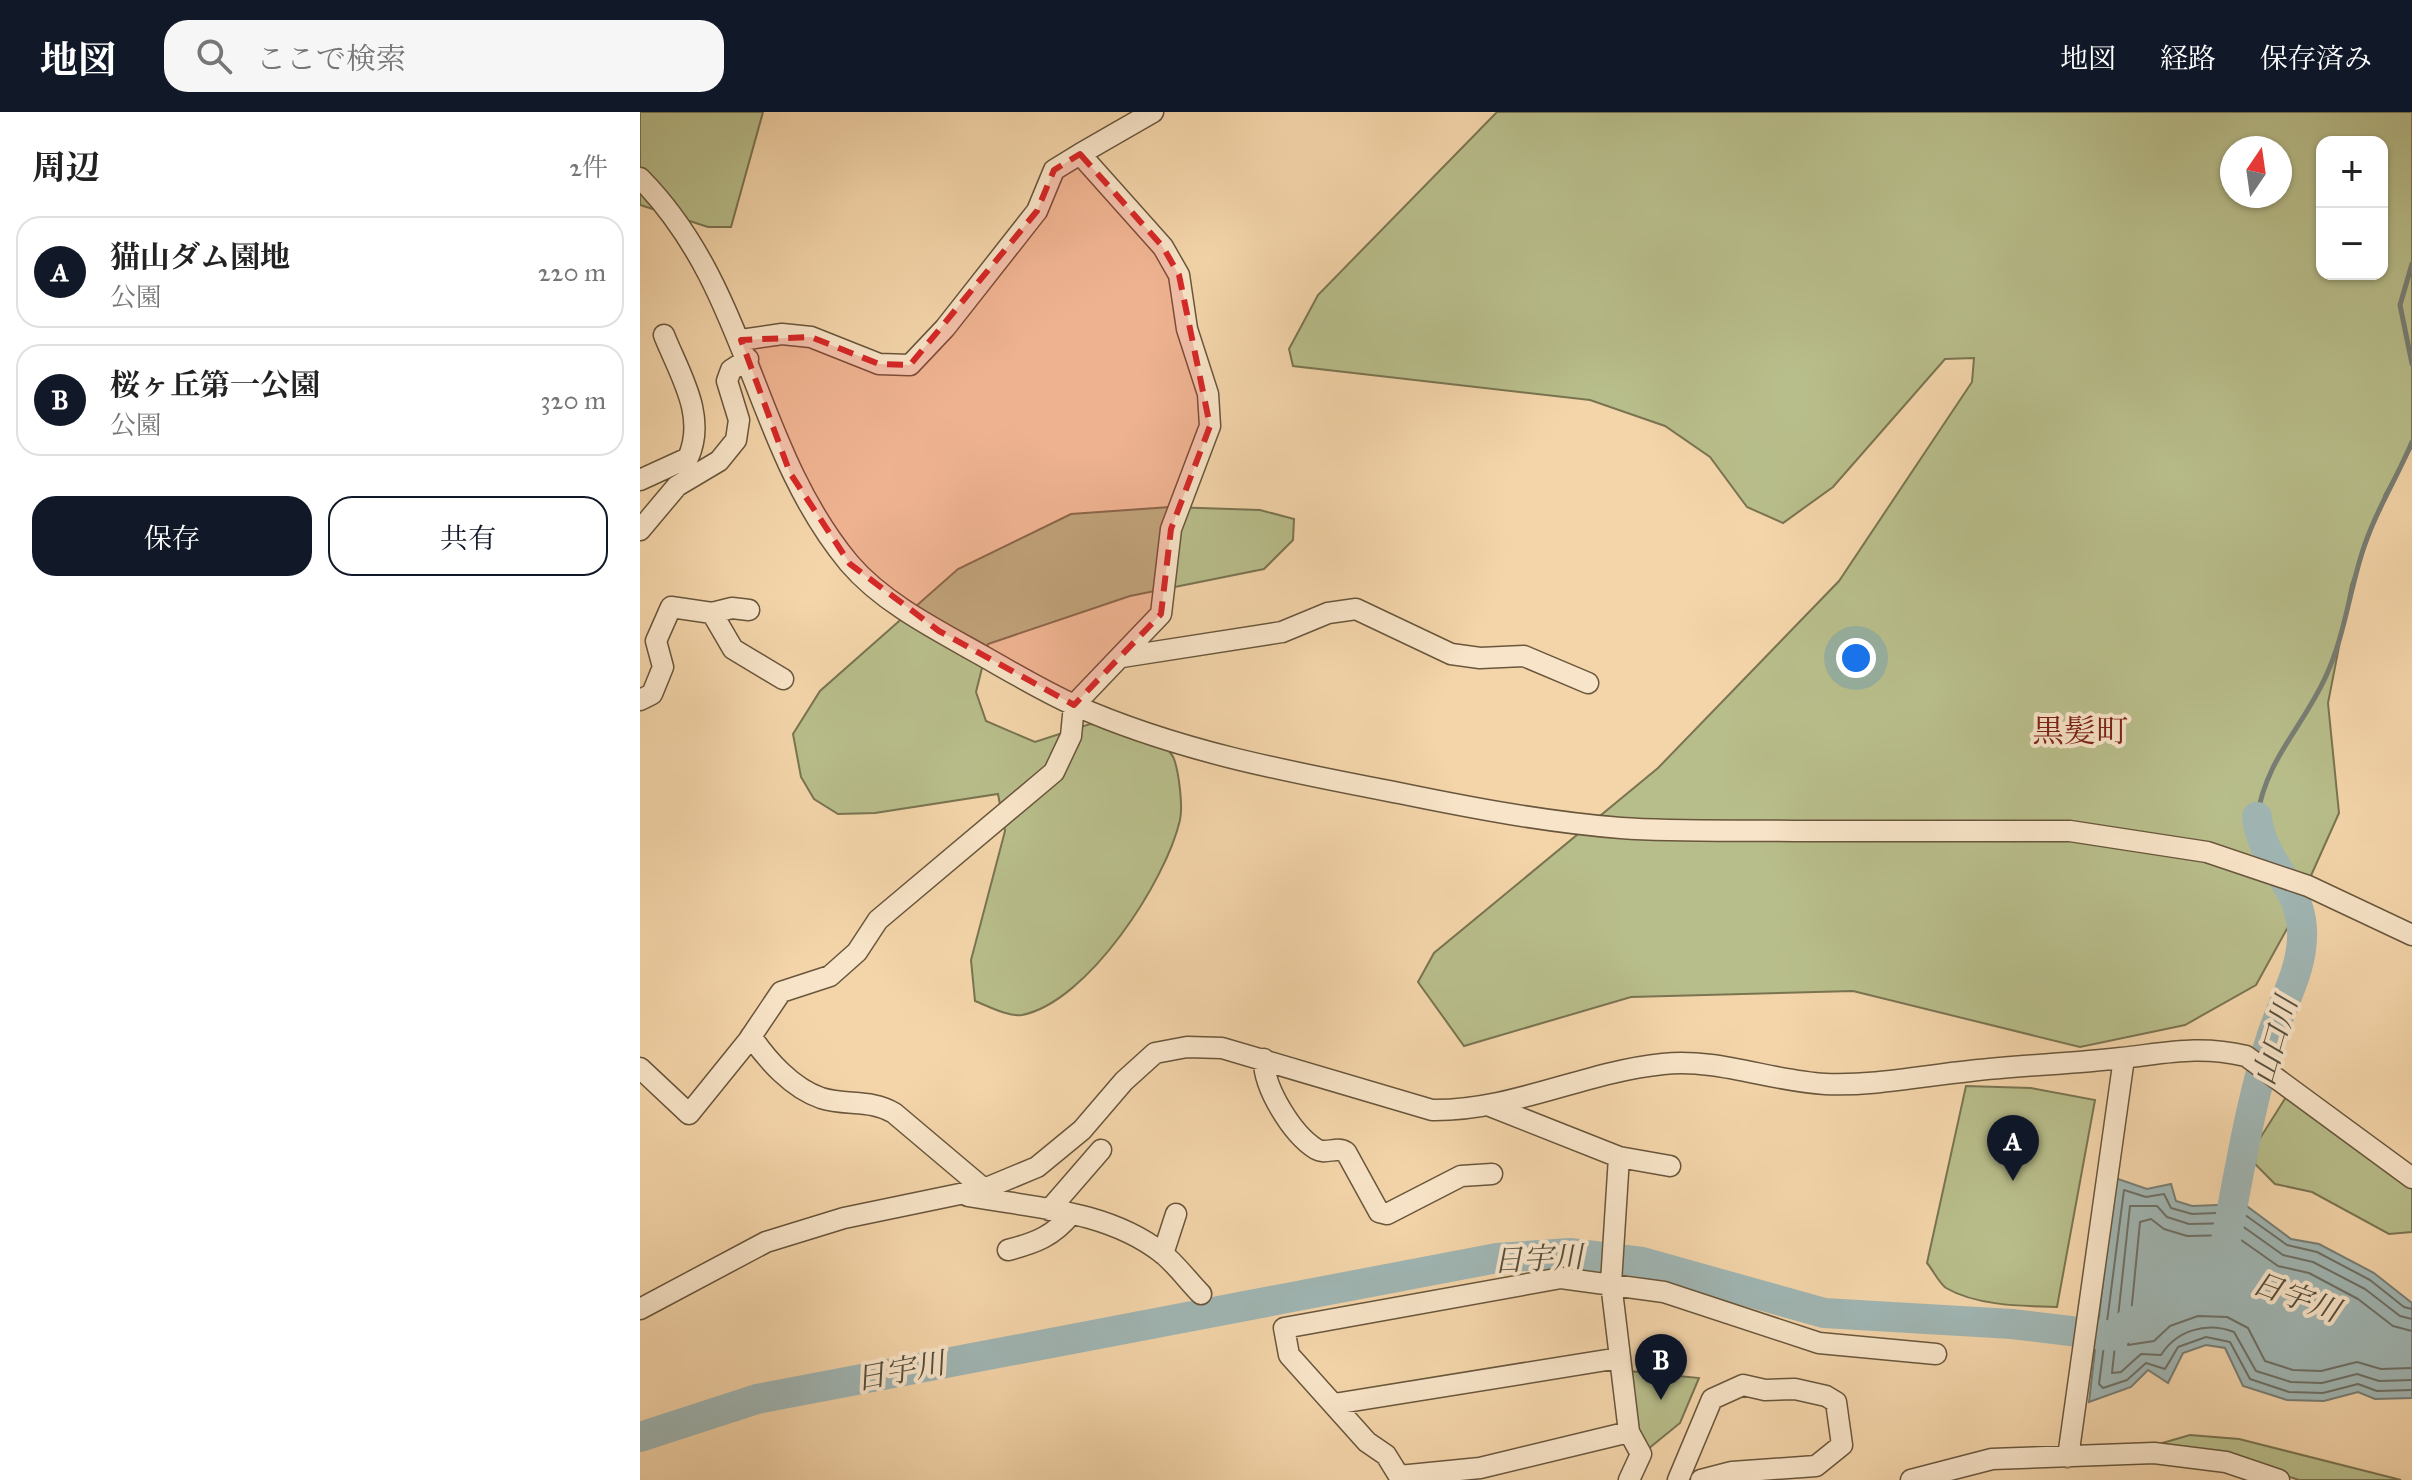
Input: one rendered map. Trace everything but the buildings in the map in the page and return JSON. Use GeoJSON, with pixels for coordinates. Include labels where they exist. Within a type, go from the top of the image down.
{"type":"FeatureCollection","features":[{"type":"Feature","properties":{"kind":"street"},"geometry":{"type":"LineString","coordinates":[[640,530],[677,486],[719,461],[736,440],[739,420],[727,381],[745,350],[782,334],[811,337],[879,364],[910,365],[945,328],[1037,211],[1054,170],[1153,112]]}},
{"type":"Feature","properties":{"kind":"street"},"geometry":{"type":"LineString","coordinates":[[640,1068],[689,1114],[751,1036],[781,992],[830,976],[857,952],[878,920],[1054,772],[1071,736],[1074,705],[1161,614],[1171,529],[1210,426],[1208,394],[1187,329],[1179,275],[1163,247],[1080,154]]}},
{"type":"Feature","properties":{"kind":"street"},"geometry":{"type":"LineString","coordinates":[[640,178],[658,197],[706,268],[745,350],[790,473],[815,517],[850,564],[871,586],[939,631],[1074,705],[1162,738],[1276,769],[1496,812],[1621,828],[2070,831],[2207,852],[2308,886],[2409,932]]}},
{"type":"Feature","properties":{"kind":"street"},"geometry":{"type":"LineString","coordinates":[[640,480],[688,458],[697,438],[697,419],[664,335]]}},
{"type":"Feature","properties":{"kind":"street"},"geometry":{"type":"LineString","coordinates":[[640,700],[652,694],[663,667],[656,641],[671,607],[712,613],[732,608],[749,610]]}},
{"type":"Feature","properties":{"kind":"street"},"geometry":{"type":"LineString","coordinates":[[1122,657],[1282,632],[1328,613],[1356,609],[1451,654],[1480,658],[1524,656],[1588,683]]}},
{"type":"Feature","properties":{"kind":"street"},"geometry":{"type":"LineString","coordinates":[[712,613],[733,649],[783,679]]}},
{"type":"Feature","properties":{"kind":"street"},"geometry":{"type":"LineString","coordinates":[[751,1036],[766,1059],[820,1098],[880,1104],[894,1113],[984,1189]]}},
{"type":"Feature","properties":{"kind":"street"},"geometry":{"type":"LineString","coordinates":[[640,1309],[766,1242],[844,1218],[984,1189],[1037,1167],[1082,1130],[1124,1081],[1155,1053],[1187,1047],[1222,1048],[1432,1110],[1490,1106],[1664,1064],[1695,1063],[1825,1084],[1903,1081],[1969,1071],[2124,1058],[2195,1048],[2246,1056],[2412,1178]]}},
{"type":"Feature","properties":{"kind":"street"},"geometry":{"type":"LineString","coordinates":[[2069,1450],[2124,1058]]}},
{"type":"Feature","properties":{"kind":"street"},"geometry":{"type":"LineString","coordinates":[[1264,1059],[1264,1069],[1271,1087],[1298,1132],[1315,1149],[1341,1149],[1346,1152],[1379,1212],[1387,1214],[1461,1176],[1492,1174]]}},
{"type":"Feature","properties":{"kind":"street"},"geometry":{"type":"LineString","coordinates":[[1490,1106],[1619,1157],[1670,1166]]}},
{"type":"Feature","properties":{"kind":"street"},"geometry":{"type":"LineString","coordinates":[[1049,1210],[1101,1150]]}},
{"type":"Feature","properties":{"kind":"street"},"geometry":{"type":"LineString","coordinates":[[1619,1157],[1611,1283],[1629,1432],[1641,1454],[1629,1480]]}},
{"type":"Feature","properties":{"kind":"street"},"geometry":{"type":"LineString","coordinates":[[956,1193],[1095,1218],[1129,1232],[1163,1254],[1201,1294]]}},
{"type":"Feature","properties":{"kind":"street"},"geometry":{"type":"LineString","coordinates":[[1008,1250],[1036,1243],[1059,1229],[1071,1214]]}},
{"type":"Feature","properties":{"kind":"street"},"geometry":{"type":"LineString","coordinates":[[1163,1254],[1176,1214]]}},
{"type":"Feature","properties":{"kind":"street"},"geometry":{"type":"LineString","coordinates":[[1629,1432],[1480,1468],[1394,1478],[1386,1455],[1367,1442],[1289,1355],[1284,1328],[1561,1278],[1611,1283],[1712,1305],[1819,1343],[1936,1354]]}},
{"type":"Feature","properties":{"kind":"street"},"geometry":{"type":"LineString","coordinates":[[1334,1404],[1619,1358]]}},
{"type":"Feature","properties":{"kind":"street"},"geometry":{"type":"LineString","coordinates":[[1678,1480],[1712,1399],[1743,1385],[1765,1390],[1795,1389],[1826,1396],[1836,1402],[1842,1445],[1816,1466],[1701,1480]]}},
{"type":"Feature","properties":{"kind":"street"},"geometry":{"type":"LineString","coordinates":[[1911,1480],[1992,1459],[2069,1450],[2162,1454],[2226,1462],[2279,1480]]}},
{"type":"Feature","properties":{"kind":"highlighted area"},"geometry":{"type":"Polygon","coordinates":[[[1080,154],[1163,247],[1179,275],[1210,426],[1171,529],[1161,614],[1074,705],[939,631],[850,564],[790,473],[741,340],[811,337],[879,364],[910,365],[1037,211],[1054,170],[1080,154]]]}},
{"type":"Feature","properties":{"kind":"green space"},"geometry":{"type":"Polygon","coordinates":[[[640,112],[763,112],[731,227],[708,227],[640,205],[640,112]]]}},
{"type":"Feature","properties":{"kind":"green space"},"geometry":{"type":"Polygon","coordinates":[[[1497,112],[2412,112],[2412,447],[2385,494],[2351,585],[2328,703],[2339,813],[2288,927],[2256,985],[2185,1025],[2080,1047],[1853,991],[1631,997],[1464,1046],[1418,982],[1434,953],[1658,768],[1839,581],[1972,382],[1974,358],[1945,359],[1833,487],[1783,523],[1747,507],[1710,457],[1665,426],[1590,400],[1293,366],[1289,349],[1318,295],[1497,112]]]}},
{"type":"Feature","properties":{"kind":"green space"},"geometry":{"type":"Polygon","coordinates":[[[1170,507],[1260,510],[1294,519],[1293,540],[1264,569],[1130,596],[988,644],[976,692],[986,721],[1035,742],[1090,724],[1144,728],[1172,755],[1181,798],[1180,820],[1159,874],[1120,936],[1097,964],[1073,988],[1047,1005],[1022,1015],[1004,1013],[975,1001],[971,960],[1005,831],[998,794],[875,813],[838,814],[814,799],[801,777],[793,734],[820,691],[958,569],[1071,514],[1170,507]]]}},
{"type":"Feature","properties":{"kind":"green space"},"geometry":{"type":"Polygon","coordinates":[[[1966,1086],[2031,1088],[2095,1100],[2057,1307],[2000,1304],[1958,1294],[1943,1286],[1927,1263],[1966,1086]]]}},
{"type":"Feature","properties":{"kind":"green space"},"geometry":{"type":"Polygon","coordinates":[[[2288,1094],[2412,1188],[2412,1232],[2389,1234],[2312,1192],[2275,1184],[2255,1164],[2257,1143],[2288,1094]]]}},
{"type":"Feature","properties":{"kind":"green space"},"geometry":{"type":"Polygon","coordinates":[[[1629,1371],[1699,1378],[1680,1423],[1648,1449],[1635,1431],[1629,1371]]]}},
{"type":"Feature","properties":{"kind":"green space"},"geometry":{"type":"Polygon","coordinates":[[[2190,1435],[2239,1439],[2401,1480],[2299,1480],[2234,1459],[2145,1448],[2190,1435]]]}},
{"type":"Feature","properties":{"kind":"water"},"geometry":{"type":"Polygon","coordinates":[[[2115,1178],[2147,1189],[2171,1184],[2176,1201],[2192,1206],[2244,1204],[2291,1239],[2319,1244],[2374,1273],[2412,1303],[2412,1398],[2375,1399],[2358,1392],[2324,1401],[2287,1400],[2243,1386],[2225,1348],[2206,1345],[2183,1353],[2168,1383],[2148,1370],[2131,1387],[2089,1402],[2115,1178]]]}},
{"type":"Feature","properties":{"kind":"waterway"},"geometry":{"type":"LineString","coordinates":[[2412,264],[2400,305],[2412,364]]}},
{"type":"Feature","properties":{"kind":"waterway"},"geometry":{"type":"LineString","coordinates":[[2257,817],[2277,760],[2326,676],[2342,631],[2367,539],[2412,442]]}},
{"type":"Feature","properties":{"kind":"waterway","name":"山口川"},"geometry":{"type":"LineString","coordinates":[[2225,1245],[2257,1086],[2272,1035],[2297,970],[2302,943],[2300,913],[2266,848],[2257,817]]}},
{"type":"Feature","properties":{"kind":"waterway","name":"日宇川"},"geometry":{"type":"LineString","coordinates":[[640,1437],[757,1399],[1497,1258],[1570,1253],[1642,1262],[1824,1313],[2012,1324],[2112,1336],[2133,1321]]}},
{"type":"Feature","properties":{"kind":"place","name":"猫山ダム園地"},"geometry":{"type":"Point","coordinates":[2013,1181]}},
{"type":"Feature","properties":{"kind":"place","name":"桜ヶ丘第一公園"},"geometry":{"type":"Point","coordinates":[1661,1400]}},
{"type":"Feature","properties":{"kind":"district","name":"黒髪町"},"geometry":{"type":"Point","coordinates":[2080,731]}}]}
